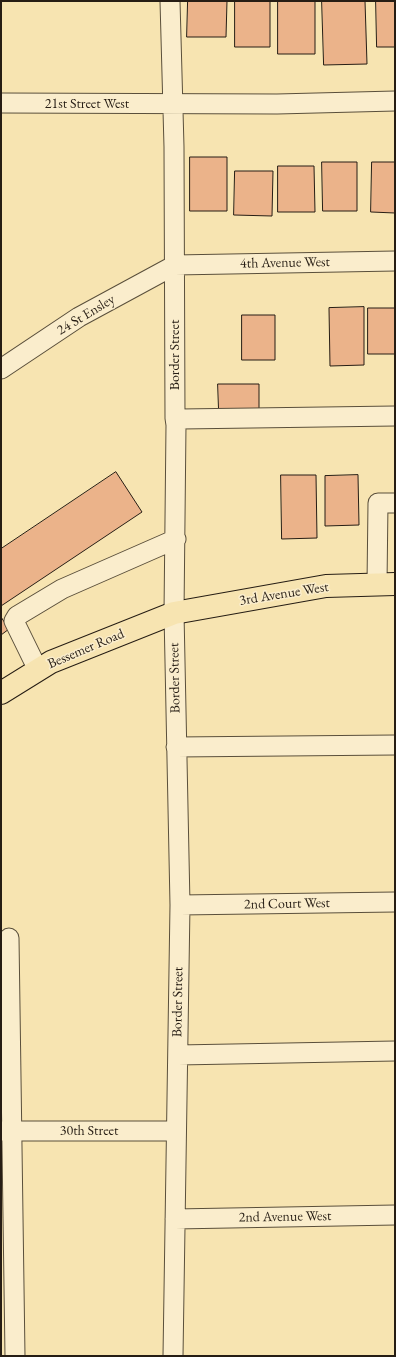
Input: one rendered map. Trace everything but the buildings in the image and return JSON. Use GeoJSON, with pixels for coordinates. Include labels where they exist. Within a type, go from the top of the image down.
{"type":"FeatureCollection","features":[{"type":"Feature","properties":{"kind":"main road","name":"3rd Avenue West"},"geometry":{"type":"LineString","coordinates":[[174,613],[326,586],[386,584]]}},
{"type":"Feature","properties":{"kind":"main road","name":"Bessemer Road"},"geometry":{"type":"LineString","coordinates":[[1,692],[51,662],[174,613]]}},
{"type":"Feature","properties":{"kind":"street","name":"Border Street"},"geometry":{"type":"LineString","coordinates":[[170,1],[174,147],[175,265],[176,539],[174,613],[180,905],[173,1356]]}},
{"type":"Feature","properties":{"kind":"street","name":"21st Street West"},"geometry":{"type":"LineString","coordinates":[[1,103],[277,104],[395,101]]}},
{"type":"Feature","properties":{"kind":"street","name":"4th Avenue West"},"geometry":{"type":"LineString","coordinates":[[175,265],[395,261]]}},
{"type":"Feature","properties":{"kind":"street","name":"24 St Ensley"},"geometry":{"type":"LineString","coordinates":[[1,370],[79,317],[175,265]]}},
{"type":"Feature","properties":{"kind":"street"},"geometry":{"type":"LineString","coordinates":[[175,418],[395,416]]}},
{"type":"Feature","properties":{"kind":"street"},"geometry":{"type":"LineString","coordinates":[[386,584],[378,504],[395,503]]}},
{"type":"Feature","properties":{"kind":"street"},"geometry":{"type":"LineString","coordinates":[[38,670],[14,621],[17,616],[62,589],[176,539]]}},
{"type":"Feature","properties":{"kind":"street"},"geometry":{"type":"LineString","coordinates":[[176,747],[395,745]]}},
{"type":"Feature","properties":{"kind":"street","name":"2nd Court West"},"geometry":{"type":"LineString","coordinates":[[180,905],[395,902]]}},
{"type":"Feature","properties":{"kind":"street"},"geometry":{"type":"LineString","coordinates":[[9,938],[6,1131],[15,1356]]}},
{"type":"Feature","properties":{"kind":"street"},"geometry":{"type":"LineString","coordinates":[[178,1055],[395,1052]]}},
{"type":"Feature","properties":{"kind":"street","name":"30th Street"},"geometry":{"type":"LineString","coordinates":[[6,1131],[176,1131]]}},
{"type":"Feature","properties":{"kind":"street","name":"2nd Avenue West"},"geometry":{"type":"LineString","coordinates":[[175,1219],[395,1215]]}}]}
